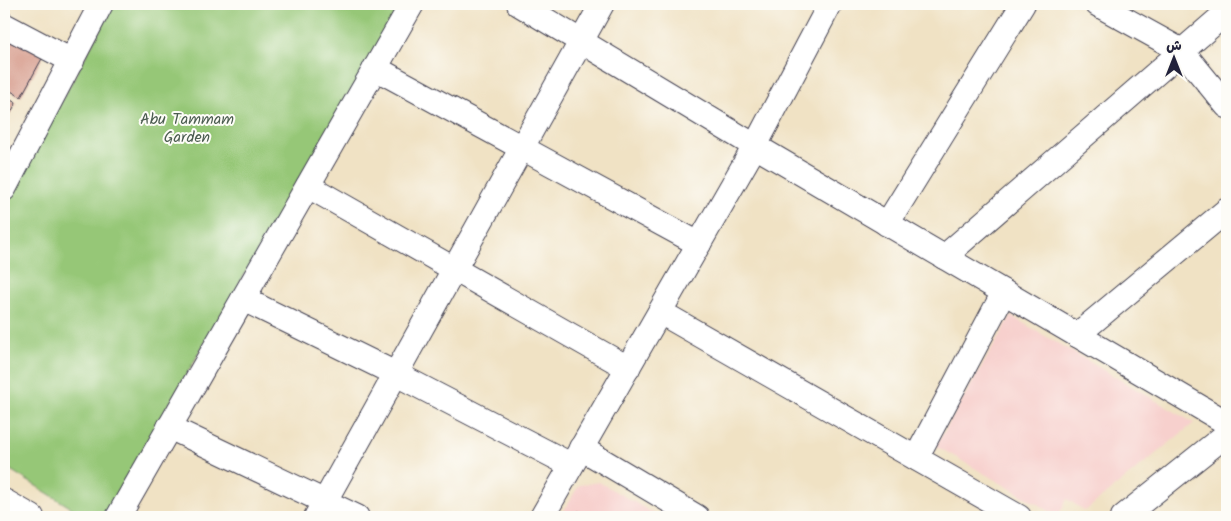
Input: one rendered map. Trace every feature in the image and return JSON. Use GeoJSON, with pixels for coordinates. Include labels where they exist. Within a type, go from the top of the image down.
{"type":"FeatureCollection","features":[{"type":"Feature","properties":{"kind":"street"},"geometry":{"type":"LineString","coordinates":[[6,181],[101,4]]}},
{"type":"Feature","properties":{"kind":"street"},"geometry":{"type":"LineString","coordinates":[[118,517],[412,4]]}},
{"type":"Feature","properties":{"kind":"street"},"geometry":{"type":"LineString","coordinates":[[519,4],[755,146],[1227,423]]}},
{"type":"Feature","properties":{"kind":"street"},"geometry":{"type":"LineString","coordinates":[[321,509],[602,4]]}},
{"type":"Feature","properties":{"kind":"street"},"geometry":{"type":"LineString","coordinates":[[542,517],[755,146],[830,4]]}},
{"type":"Feature","properties":{"kind":"street"},"geometry":{"type":"LineString","coordinates":[[887,224],[1023,4]]}},
{"type":"Feature","properties":{"kind":"street"},"geometry":{"type":"LineString","coordinates":[[1097,4],[1182,51],[1227,106]]}},
{"type":"Feature","properties":{"kind":"street"},"geometry":{"type":"LineString","coordinates":[[944,257],[1227,12]]}},
{"type":"Feature","properties":{"kind":"street"},"geometry":{"type":"LineString","coordinates":[[4,25],[72,61]]}},
{"type":"Feature","properties":{"kind":"street"},"geometry":{"type":"LineString","coordinates":[[375,68],[699,244]]}},
{"type":"Feature","properties":{"kind":"street"},"geometry":{"type":"LineString","coordinates":[[308,186],[628,368]]}},
{"type":"Feature","properties":{"kind":"street"},"geometry":{"type":"LineString","coordinates":[[1077,335],[1227,210]]}},
{"type":"Feature","properties":{"kind":"street"},"geometry":{"type":"LineString","coordinates":[[916,458],[1004,292]]}},
{"type":"Feature","properties":{"kind":"street"},"geometry":{"type":"LineString","coordinates":[[243,299],[396,374],[576,456],[697,517]]}},
{"type":"Feature","properties":{"kind":"street"},"geometry":{"type":"LineString","coordinates":[[660,312],[1018,517]]}},
{"type":"Feature","properties":{"kind":"street"},"geometry":{"type":"LineString","coordinates":[[169,427],[321,509],[357,517]]}},
{"type":"Feature","properties":{"kind":"street"},"geometry":{"type":"LineString","coordinates":[[1122,517],[1227,434]]}},
{"type":"Feature","properties":{"kind":"street"},"geometry":{"type":"LineString","coordinates":[[4,501],[32,517]]}},
{"type":"Feature","properties":{"kind":"shaded area"},"geometry":{"type":"Polygon","coordinates":[[[1011,316],[1194,423],[1085,511],[1067,499],[1058,516],[936,446],[1011,316]]]}},
{"type":"Feature","properties":{"kind":"shaded area"},"geometry":{"type":"Polygon","coordinates":[[[599,482],[660,517],[560,517],[579,485],[599,482]]]}},
{"type":"Feature","properties":{"kind":"green space","name":"Abu Tammam Garden"},"geometry":{"type":"Polygon","coordinates":[[[114,4],[401,4],[104,517],[86,517],[4,466],[4,207],[114,4]]]}},
{"type":"Feature","properties":{"kind":"building"},"geometry":{"type":"Polygon","coordinates":[[[4,30],[45,53],[21,97],[4,87],[4,30]]]}},
{"type":"Feature","properties":{"kind":"building"},"geometry":{"type":"Polygon","coordinates":[[[4,96],[16,103],[4,126],[4,96]]]}},
{"type":"Feature","properties":{"kind":"building"},"geometry":{"type":"Polygon","coordinates":[[[578,511],[589,517],[575,517],[578,511]]]}}]}
